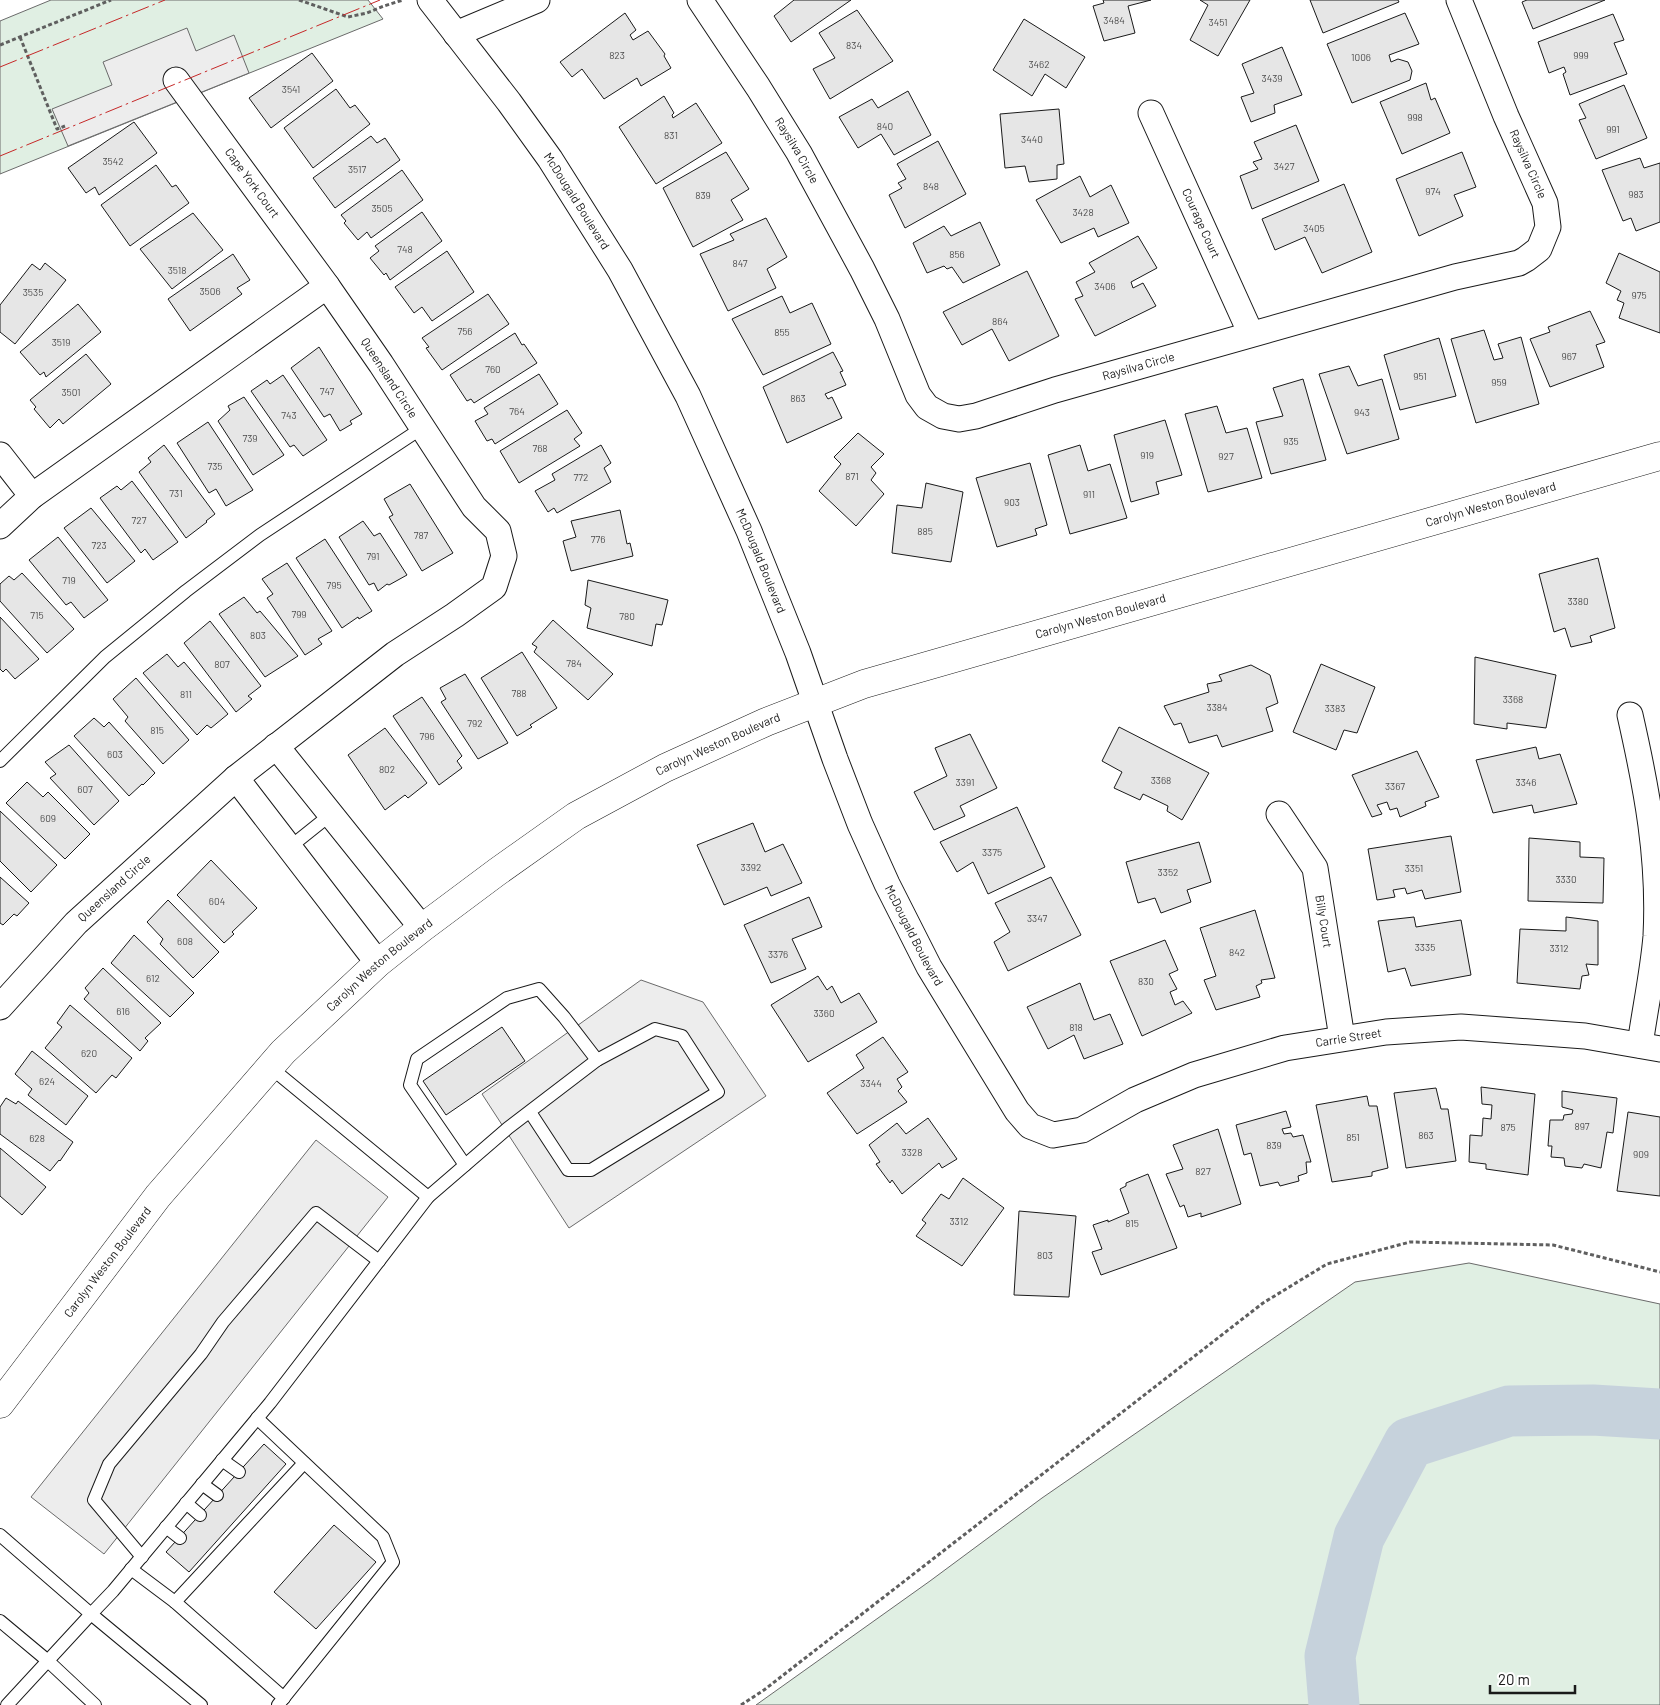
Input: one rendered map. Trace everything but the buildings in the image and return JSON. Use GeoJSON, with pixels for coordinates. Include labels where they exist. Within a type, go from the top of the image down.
{"type":"FeatureCollection","features":[{"type":"Feature","properties":{"kind":"street","name":"McDougald Boulevard"},"geometry":{"type":"LineString","coordinates":[[430,0],[550,159],[620,270],[688,396],[749,531],[798,653],[835,760],[860,824],[887,884],[929,967],[1017,1111],[1030,1126],[1053,1135]]}},
{"type":"Feature","properties":{"kind":"street"},"geometry":{"type":"LineString","coordinates":[[456,34],[537,0]]}},
{"type":"Feature","properties":{"kind":"street","name":"Raysilva Circle"},"geometry":{"type":"LineString","coordinates":[[700,0],[799,153],[887,319],[918,395],[927,407],[943,416],[960,419],[976,416],[1055,390],[1454,277],[1519,263],[1539,248],[1548,227],[1545,204],[1506,116],[1459,0]]}},
{"type":"Feature","properties":{"kind":"street","name":"Cape York Court"},"geometry":{"type":"LineString","coordinates":[[176,80],[327,286]]}},
{"type":"Feature","properties":{"kind":"street","name":"Courage Court"},"geometry":{"type":"LineString","coordinates":[[1151,113],[1251,334]]}},
{"type":"Feature","properties":{"kind":"street"},"geometry":{"type":"LineString","coordinates":[[0,526],[32,496],[327,286]]}},
{"type":"Feature","properties":{"kind":"street","name":"Queensland Circle"},"geometry":{"type":"LineString","coordinates":[[0,1007],[76,922],[236,778],[395,654],[494,587],[504,556],[498,532],[474,507],[381,364],[327,286]]}},
{"type":"Feature","properties":{"kind":"street"},"geometry":{"type":"LineString","coordinates":[[0,455],[32,496]]}},
{"type":"Feature","properties":{"kind":"street","name":"Carolyn Weston Boulevard"},"geometry":{"type":"LineString","coordinates":[[0,1404],[158,1196],[270,1067],[318,1018],[378,963],[422,928],[576,816],[665,768],[816,702],[864,684],[1660,456]]}},
{"type":"Feature","properties":{"kind":"street"},"geometry":{"type":"LineString","coordinates":[[1630,715],[1647,787],[1655,835],[1658,891],[1650,1047]]}},
{"type":"Feature","properties":{"kind":"street"},"geometry":{"type":"LineString","coordinates":[[276,746],[422,928]]}},
{"type":"Feature","properties":{"kind":"street"},"geometry":{"type":"LineString","coordinates":[[236,778],[378,963]]}},
{"type":"Feature","properties":{"kind":"street","name":"Billy Court"},"geometry":{"type":"LineString","coordinates":[[1279,814],[1314,868],[1342,1038]]}},
{"type":"Feature","properties":{"kind":"street","name":"Carrie Street"},"geometry":{"type":"LineString","coordinates":[[1053,1135],[1082,1130],[1135,1100],[1194,1074],[1285,1048],[1342,1038],[1386,1032],[1461,1027],[1585,1036],[1650,1047]]}},
{"type":"Feature","properties":{"kind":"lane"},"geometry":{"type":"LineString","coordinates":[[0,761],[105,657],[186,591],[260,535],[422,428]]}},
{"type":"Feature","properties":{"kind":"lane"},"geometry":{"type":"LineString","coordinates":[[290,847],[330,814]]}},
{"type":"Feature","properties":{"kind":"lane"},"geometry":{"type":"LineString","coordinates":[[465,1165],[410,1086],[417,1059],[507,998],[539,989],[564,1017],[597,1060]]}},
{"type":"Feature","properties":{"kind":"lane"},"geometry":{"type":"LineString","coordinates":[[7,1705],[142,1557],[257,1418],[428,1198],[465,1165],[508,1128],[597,1060],[655,1029],[682,1036],[718,1092],[591,1170],[568,1170],[530,1112]]}},
{"type":"Feature","properties":{"kind":"lane"},"geometry":{"type":"LineString","coordinates":[[270,1067],[428,1198]]}},
{"type":"Feature","properties":{"kind":"lane"},"geometry":{"type":"LineString","coordinates":[[142,1557],[94,1500],[109,1464],[201,1354],[224,1322],[316,1213],[379,1261]]}},
{"type":"Feature","properties":{"kind":"lane"},"geometry":{"type":"LineString","coordinates":[[131,1569],[175,1602],[281,1702],[393,1562],[383,1536],[257,1418]]}},
{"type":"Feature","properties":{"kind":"lane"},"geometry":{"type":"LineString","coordinates":[[222,1460],[239,1472]]}},
{"type":"Feature","properties":{"kind":"lane"},"geometry":{"type":"LineString","coordinates":[[175,1602],[206,1560],[268,1492],[304,1463]]}},
{"type":"Feature","properties":{"kind":"lane"},"geometry":{"type":"LineString","coordinates":[[202,1484],[217,1495]]}},
{"type":"Feature","properties":{"kind":"lane"},"geometry":{"type":"LineString","coordinates":[[186,1503],[200,1515]]}},
{"type":"Feature","properties":{"kind":"lane"},"geometry":{"type":"LineString","coordinates":[[166,1527],[180,1538]]}},
{"type":"Feature","properties":{"kind":"lane"},"geometry":{"type":"LineString","coordinates":[[0,1534],[91,1614],[201,1705]]}},
{"type":"Feature","properties":{"kind":"lane"},"geometry":{"type":"LineString","coordinates":[[0,1622],[48,1661],[95,1705]]}},
{"type":"Feature","properties":{"kind":"path"},"geometry":{"type":"LineString","coordinates":[[0,45],[111,0]]}},
{"type":"Feature","properties":{"kind":"path"},"geometry":{"type":"LineString","coordinates":[[299,0],[348,17],[367,13],[404,0]]}},
{"type":"Feature","properties":{"kind":"path"},"geometry":{"type":"LineString","coordinates":[[20,37],[57,129],[65,126]]}},
{"type":"Feature","properties":{"kind":"path"},"geometry":{"type":"LineString","coordinates":[[741,1705],[764,1690],[1264,1303],[1327,1264],[1410,1242],[1553,1245],[1660,1272]]}},
{"type":"Feature","properties":{"kind":"green space"},"geometry":{"type":"Polygon","coordinates":[[[51,0],[368,0],[383,19],[0,174],[0,21],[51,0]]]}},
{"type":"Feature","properties":{"kind":"green space"},"geometry":{"type":"Polygon","coordinates":[[[1469,1263],[1660,1304],[1660,1705],[756,1705],[930,1581],[1042,1498],[1355,1282],[1469,1263]]]}},
{"type":"Feature","properties":{"kind":"shaded area"},"geometry":{"type":"Polygon","coordinates":[[[187,28],[196,51],[234,35],[249,73],[68,146],[52,109],[112,85],[103,62],[187,28]]]}},
{"type":"Feature","properties":{"kind":"shaded area"},"geometry":{"type":"Polygon","coordinates":[[[641,980],[703,1002],[766,1096],[569,1228],[482,1094],[641,980]]]}},
{"type":"Feature","properties":{"kind":"shaded area"},"geometry":{"type":"Polygon","coordinates":[[[316,1140],[388,1197],[104,1554],[31,1497],[316,1140]]]}},
{"type":"Feature","properties":{"kind":"waterway"},"geometry":{"type":"LineString","coordinates":[[1334,1705],[1330,1656],[1359,1537],[1409,1443],[1509,1411],[1593,1410],[1660,1414]]}},
{"type":"Feature","properties":{"kind":"power"},"geometry":{"type":"LineString","coordinates":[[0,67],[165,0]]}},
{"type":"Feature","properties":{"kind":"power"},"geometry":{"type":"LineString","coordinates":[[0,156],[380,0]]}}]}
